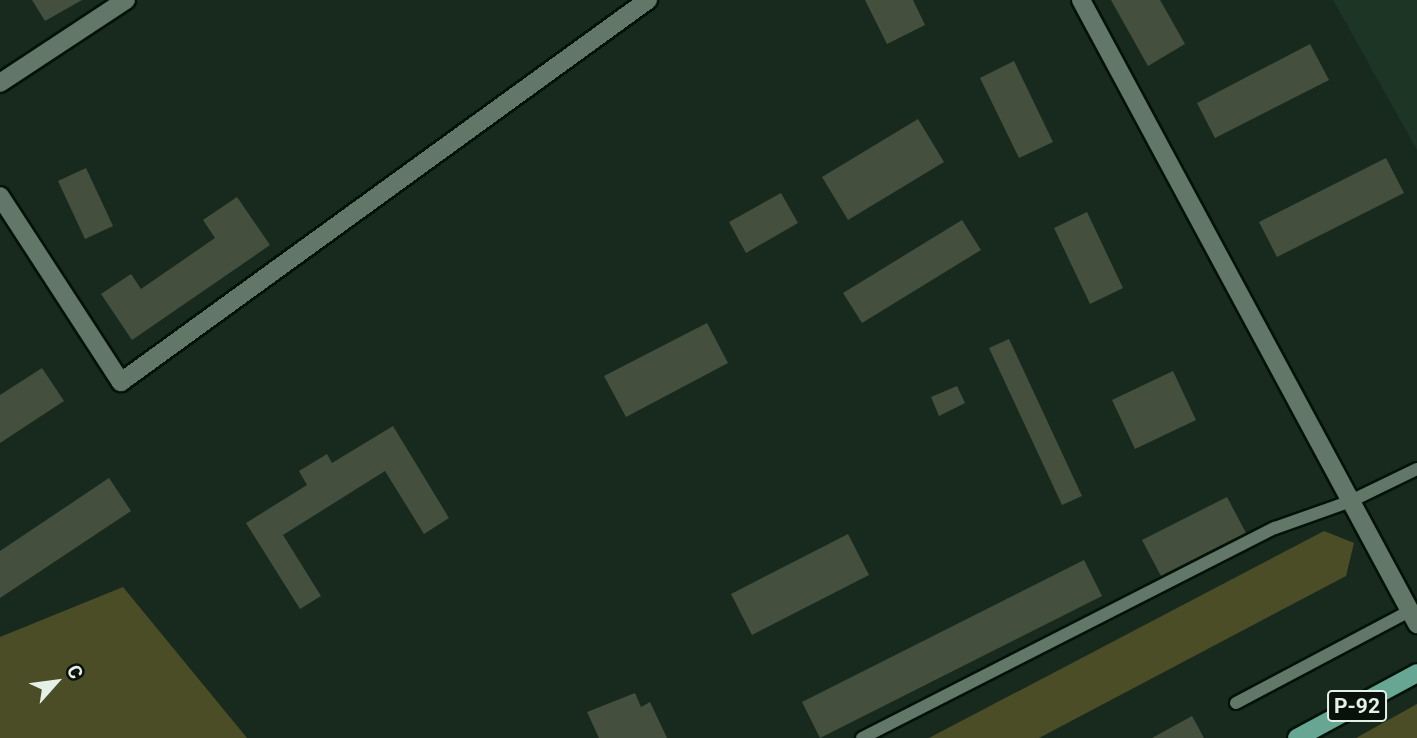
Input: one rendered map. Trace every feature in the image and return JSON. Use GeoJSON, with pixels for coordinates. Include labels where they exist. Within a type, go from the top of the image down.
{"type":"FeatureCollection","features":[{"type":"Feature","properties":{"kind":"main road","name":"Р-92"},"geometry":{"type":"LineString","coordinates":[[1297,738],[1417,673]]}},
{"type":"Feature","properties":{"kind":"street"},"geometry":{"type":"LineString","coordinates":[[0,83],[126,0]]}},
{"type":"Feature","properties":{"kind":"street"},"geometry":{"type":"LineString","coordinates":[[0,196],[121,382],[648,0]]}},
{"type":"Feature","properties":{"kind":"street"},"geometry":{"type":"LineString","coordinates":[[1081,0],[1414,617]]}},
{"type":"Feature","properties":{"kind":"lane"},"geometry":{"type":"LineString","coordinates":[[862,738],[1275,528],[1351,500],[1417,468]]}},
{"type":"Feature","properties":{"kind":"lane"},"geometry":{"type":"LineString","coordinates":[[1236,703],[1414,617]]}},
{"type":"Feature","properties":{"kind":"shaded area"},"geometry":{"type":"Polygon","coordinates":[[[1333,0],[1417,0],[1417,150],[1333,0]]]}},
{"type":"Feature","properties":{"kind":"shaded area"},"geometry":{"type":"Polygon","coordinates":[[[1324,531],[1354,543],[1346,576],[1039,738],[929,738],[1324,531]]]}},
{"type":"Feature","properties":{"kind":"shaded area"},"geometry":{"type":"Polygon","coordinates":[[[123,587],[247,738],[0,738],[0,637],[123,587]]]}},
{"type":"Feature","properties":{"kind":"shaded area"},"geometry":{"type":"Polygon","coordinates":[[[1417,704],[1417,738],[1356,738],[1417,704]]]}},
{"type":"Feature","properties":{"kind":"building"},"geometry":{"type":"Polygon","coordinates":[[[32,0],[82,0],[45,21],[32,0]]]}},
{"type":"Feature","properties":{"kind":"building"},"geometry":{"type":"Polygon","coordinates":[[[865,0],[913,0],[925,25],[887,44],[865,0]]]}},
{"type":"Feature","properties":{"kind":"building"},"geometry":{"type":"Polygon","coordinates":[[[1111,0],[1160,0],[1185,44],[1148,66],[1111,0]]]}},
{"type":"Feature","properties":{"kind":"building"},"geometry":{"type":"Polygon","coordinates":[[[1310,44],[1329,80],[1215,138],[1197,103],[1310,44]]]}},
{"type":"Feature","properties":{"kind":"building"},"geometry":{"type":"Polygon","coordinates":[[[1014,61],[1053,142],[1019,158],[980,78],[1014,61]]]}},
{"type":"Feature","properties":{"kind":"building"},"geometry":{"type":"Polygon","coordinates":[[[918,119],[944,162],[848,220],[822,177],[918,119]]]}},
{"type":"Feature","properties":{"kind":"building"},"geometry":{"type":"Polygon","coordinates":[[[1386,158],[1404,193],[1277,257],[1259,222],[1386,158]]]}},
{"type":"Feature","properties":{"kind":"building"},"geometry":{"type":"Polygon","coordinates":[[[86,168],[113,226],[85,239],[58,181],[86,168]]]}},
{"type":"Feature","properties":{"kind":"building"},"geometry":{"type":"Polygon","coordinates":[[[781,193],[798,223],[746,253],[729,222],[781,193]]]}},
{"type":"Feature","properties":{"kind":"building"},"geometry":{"type":"Polygon","coordinates":[[[237,197],[270,245],[132,340],[101,294],[131,274],[141,289],[215,238],[203,220],[237,197]]]}},
{"type":"Feature","properties":{"kind":"building"},"geometry":{"type":"Polygon","coordinates":[[[1087,212],[1123,288],[1090,304],[1054,228],[1087,212]]]}},
{"type":"Feature","properties":{"kind":"building"},"geometry":{"type":"Polygon","coordinates":[[[962,220],[981,250],[862,323],[843,293],[962,220]]]}},
{"type":"Feature","properties":{"kind":"building"},"geometry":{"type":"Polygon","coordinates":[[[707,323],[728,363],[626,417],[604,376],[707,323]]]}},
{"type":"Feature","properties":{"kind":"building"},"geometry":{"type":"Polygon","coordinates":[[[1009,339],[1082,496],[1062,505],[989,348],[1009,339]]]}},
{"type":"Feature","properties":{"kind":"building"},"geometry":{"type":"Polygon","coordinates":[[[42,368],[64,401],[0,443],[0,395],[42,368]]]}},
{"type":"Feature","properties":{"kind":"building"},"geometry":{"type":"Polygon","coordinates":[[[1173,371],[1196,420],[1135,449],[1112,400],[1173,371]]]}},
{"type":"Feature","properties":{"kind":"building"},"geometry":{"type":"Polygon","coordinates":[[[957,386],[965,403],[939,416],[931,397],[957,386]]]}},
{"type":"Feature","properties":{"kind":"building"},"geometry":{"type":"Polygon","coordinates":[[[393,426],[449,518],[424,534],[385,471],[283,535],[321,596],[300,609],[246,523],[307,485],[299,471],[327,454],[332,463],[393,426]]]}},
{"type":"Feature","properties":{"kind":"building"},"geometry":{"type":"Polygon","coordinates":[[[109,478],[131,511],[0,598],[0,551],[109,478]]]}},
{"type":"Feature","properties":{"kind":"building"},"geometry":{"type":"Polygon","coordinates":[[[1227,497],[1246,533],[1161,576],[1142,540],[1227,497]]]}},
{"type":"Feature","properties":{"kind":"building"},"geometry":{"type":"Polygon","coordinates":[[[848,534],[869,575],[752,635],[731,594],[848,534]]]}},
{"type":"Feature","properties":{"kind":"building"},"geometry":{"type":"Polygon","coordinates":[[[1084,560],[1102,596],[820,738],[802,702],[1084,560]]]}},
{"type":"Feature","properties":{"kind":"building"},"geometry":{"type":"Polygon","coordinates":[[[635,693],[641,707],[650,702],[667,738],[599,738],[587,712],[635,693]]]}},
{"type":"Feature","properties":{"kind":"building"},"geometry":{"type":"Polygon","coordinates":[[[1192,716],[1204,738],[1152,738],[1192,716]]]}}]}
